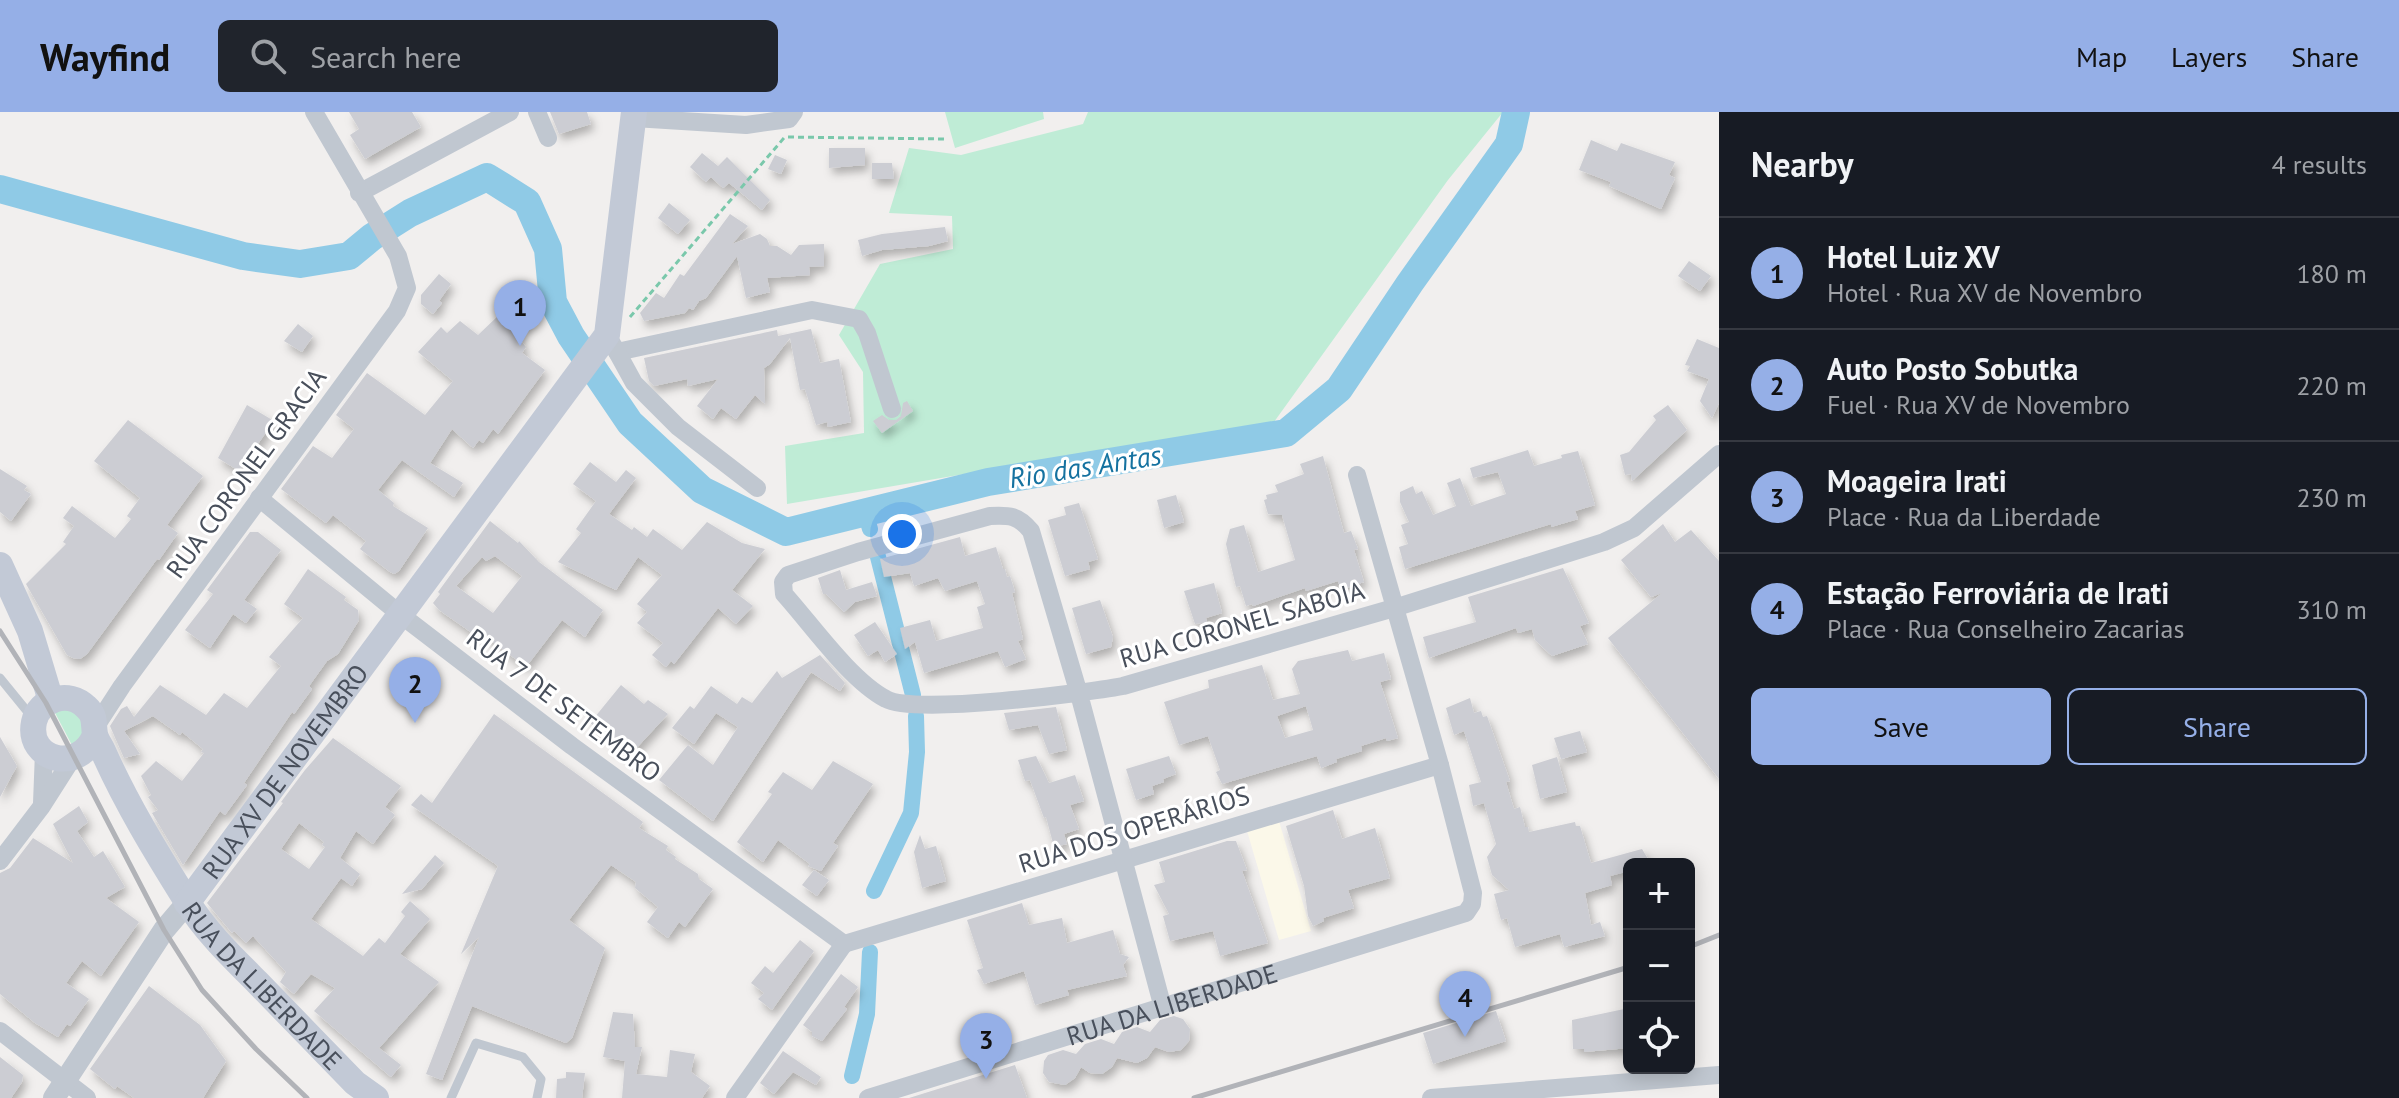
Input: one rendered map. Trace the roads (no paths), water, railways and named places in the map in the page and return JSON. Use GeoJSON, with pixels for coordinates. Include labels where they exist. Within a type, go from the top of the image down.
{"type":"FeatureCollection","features":[{"type":"Feature","properties":{"kind":"main road"},"geometry":{"type":"LineString","coordinates":[[608,344],[634,115]]}},
{"type":"Feature","properties":{"kind":"main road","name":"RUA XV DE NOVEMBRO"},"geometry":{"type":"LineString","coordinates":[[187,903],[575,375],[608,344]]}},
{"type":"Feature","properties":{"kind":"main road"},"geometry":{"type":"LineString","coordinates":[[0,565],[30,631],[43,710],[36,742],[44,752],[56,759],[74,758],[84,753],[90,718],[63,698],[43,710]]}},
{"type":"Feature","properties":{"kind":"main road","name":"RUA DA LIBERDADE"},"geometry":{"type":"LineString","coordinates":[[30,631],[90,718],[115,779],[187,903],[237,961],[355,1083],[376,1098]]}},
{"type":"Feature","properties":{"kind":"main road"},"geometry":{"type":"LineString","coordinates":[[74,758],[115,779]]}},
{"type":"Feature","properties":{"kind":"street"},"geometry":{"type":"LineString","coordinates":[[314,112],[359,193],[510,112]]}},
{"type":"Feature","properties":{"kind":"street"},"geometry":{"type":"LineString","coordinates":[[537,112],[548,138]]}},
{"type":"Feature","properties":{"kind":"street"},"geometry":{"type":"LineString","coordinates":[[634,115],[746,125],[792,116]]}},
{"type":"Feature","properties":{"kind":"street","name":"RUA CORONEL GRACIA"},"geometry":{"type":"LineString","coordinates":[[90,718],[122,686],[397,311],[407,288],[398,256],[359,193]]}},
{"type":"Feature","properties":{"kind":"street"},"geometry":{"type":"LineString","coordinates":[[757,488],[678,427],[634,383],[608,344],[812,310],[859,319],[867,333],[892,409]]}},
{"type":"Feature","properties":{"kind":"street","name":"RUA CORONEL SABOIA"},"geometry":{"type":"LineString","coordinates":[[1079,694],[1031,531],[1021,519],[1009,515],[990,516],[858,552],[788,575],[783,582],[784,594],[862,683],[889,701],[933,705],[1079,694],[1123,686],[1394,608],[1604,542],[1634,528],[1719,454]]}},
{"type":"Feature","properties":{"kind":"street"},"geometry":{"type":"LineString","coordinates":[[1357,475],[1440,765]]}},
{"type":"Feature","properties":{"kind":"street","name":"RUA 7 DE SETEMBRO"},"geometry":{"type":"LineString","coordinates":[[259,498],[401,615],[572,746],[844,944]]}},
{"type":"Feature","properties":{"kind":"street"},"geometry":{"type":"LineString","coordinates":[[1079,694],[1163,1008]]}},
{"type":"Feature","properties":{"kind":"street"},"geometry":{"type":"LineString","coordinates":[[42,806],[44,752]]}},
{"type":"Feature","properties":{"kind":"street"},"geometry":{"type":"LineString","coordinates":[[0,861],[74,758]]}},
{"type":"Feature","properties":{"kind":"street","name":"RUA DOS OPERÁRIOS"},"geometry":{"type":"LineString","coordinates":[[844,944],[1440,765]]}},
{"type":"Feature","properties":{"kind":"street","name":"RUA DA LIBERDADE"},"geometry":{"type":"LineString","coordinates":[[868,1098],[1466,913],[1472,904],[1473,893],[1440,765]]}},
{"type":"Feature","properties":{"kind":"street","name":"RUA XV DE NOVEMBRO"},"geometry":{"type":"LineString","coordinates":[[59,1090],[164,930],[187,903]]}},
{"type":"Feature","properties":{"kind":"street"},"geometry":{"type":"LineString","coordinates":[[735,1098],[749,1093],[844,944]]}},
{"type":"Feature","properties":{"kind":"street"},"geometry":{"type":"LineString","coordinates":[[0,1031],[59,1090],[87,1098]]}},
{"type":"Feature","properties":{"kind":"street"},"geometry":{"type":"LineString","coordinates":[[1431,1098],[1719,1075]]}},
{"type":"Feature","properties":{"kind":"lane"},"geometry":{"type":"LineString","coordinates":[[0,678],[43,710]]}},
{"type":"Feature","properties":{"kind":"lane"},"geometry":{"type":"LineString","coordinates":[[451,1098],[476,1043],[523,1057],[541,1079],[537,1098]]}},
{"type":"Feature","properties":{"kind":"waterway","name":"Rio das Antas"},"geometry":{"type":"LineString","coordinates":[[0,189],[243,256],[300,264],[349,256],[410,213],[487,177],[527,202],[548,249],[553,302],[571,336],[630,423],[702,490],[786,532],[988,482],[1286,433],[1339,389],[1509,144],[1516,112]]}},
{"type":"Feature","properties":{"kind":"waterway"},"geometry":{"type":"LineString","coordinates":[[865,512],[870,529]]}},
{"type":"Feature","properties":{"kind":"waterway"},"geometry":{"type":"LineString","coordinates":[[877,553],[913,695]]}},
{"type":"Feature","properties":{"kind":"waterway"},"geometry":{"type":"LineString","coordinates":[[874,891],[911,813],[917,752],[916,716]]}},
{"type":"Feature","properties":{"kind":"waterway"},"geometry":{"type":"LineString","coordinates":[[852,1076],[867,1014],[870,952]]}},
{"type":"Feature","properties":{"kind":"railway"},"geometry":{"type":"LineString","coordinates":[[0,631],[46,703],[164,930],[202,990],[256,1049],[307,1098]]}},
{"type":"Feature","properties":{"kind":"railway"},"geometry":{"type":"LineString","coordinates":[[1695,945],[1719,935]]}},
{"type":"Feature","properties":{"kind":"railway"},"geometry":{"type":"LineString","coordinates":[[1194,1098],[1623,969]]}},
{"type":"Feature","properties":{"kind":"place","name":"Hotel Luiz XV"},"geometry":{"type":"Point","coordinates":[520,346]}},
{"type":"Feature","properties":{"kind":"place","name":"Auto Posto Sobutka"},"geometry":{"type":"Point","coordinates":[415,723]}},
{"type":"Feature","properties":{"kind":"place","name":"Estação Ferroviária de Irati"},"geometry":{"type":"Point","coordinates":[1465,1037]}},
{"type":"Feature","properties":{"kind":"place","name":"Moageira Irati"},"geometry":{"type":"Point","coordinates":[986,1079]}}]}
